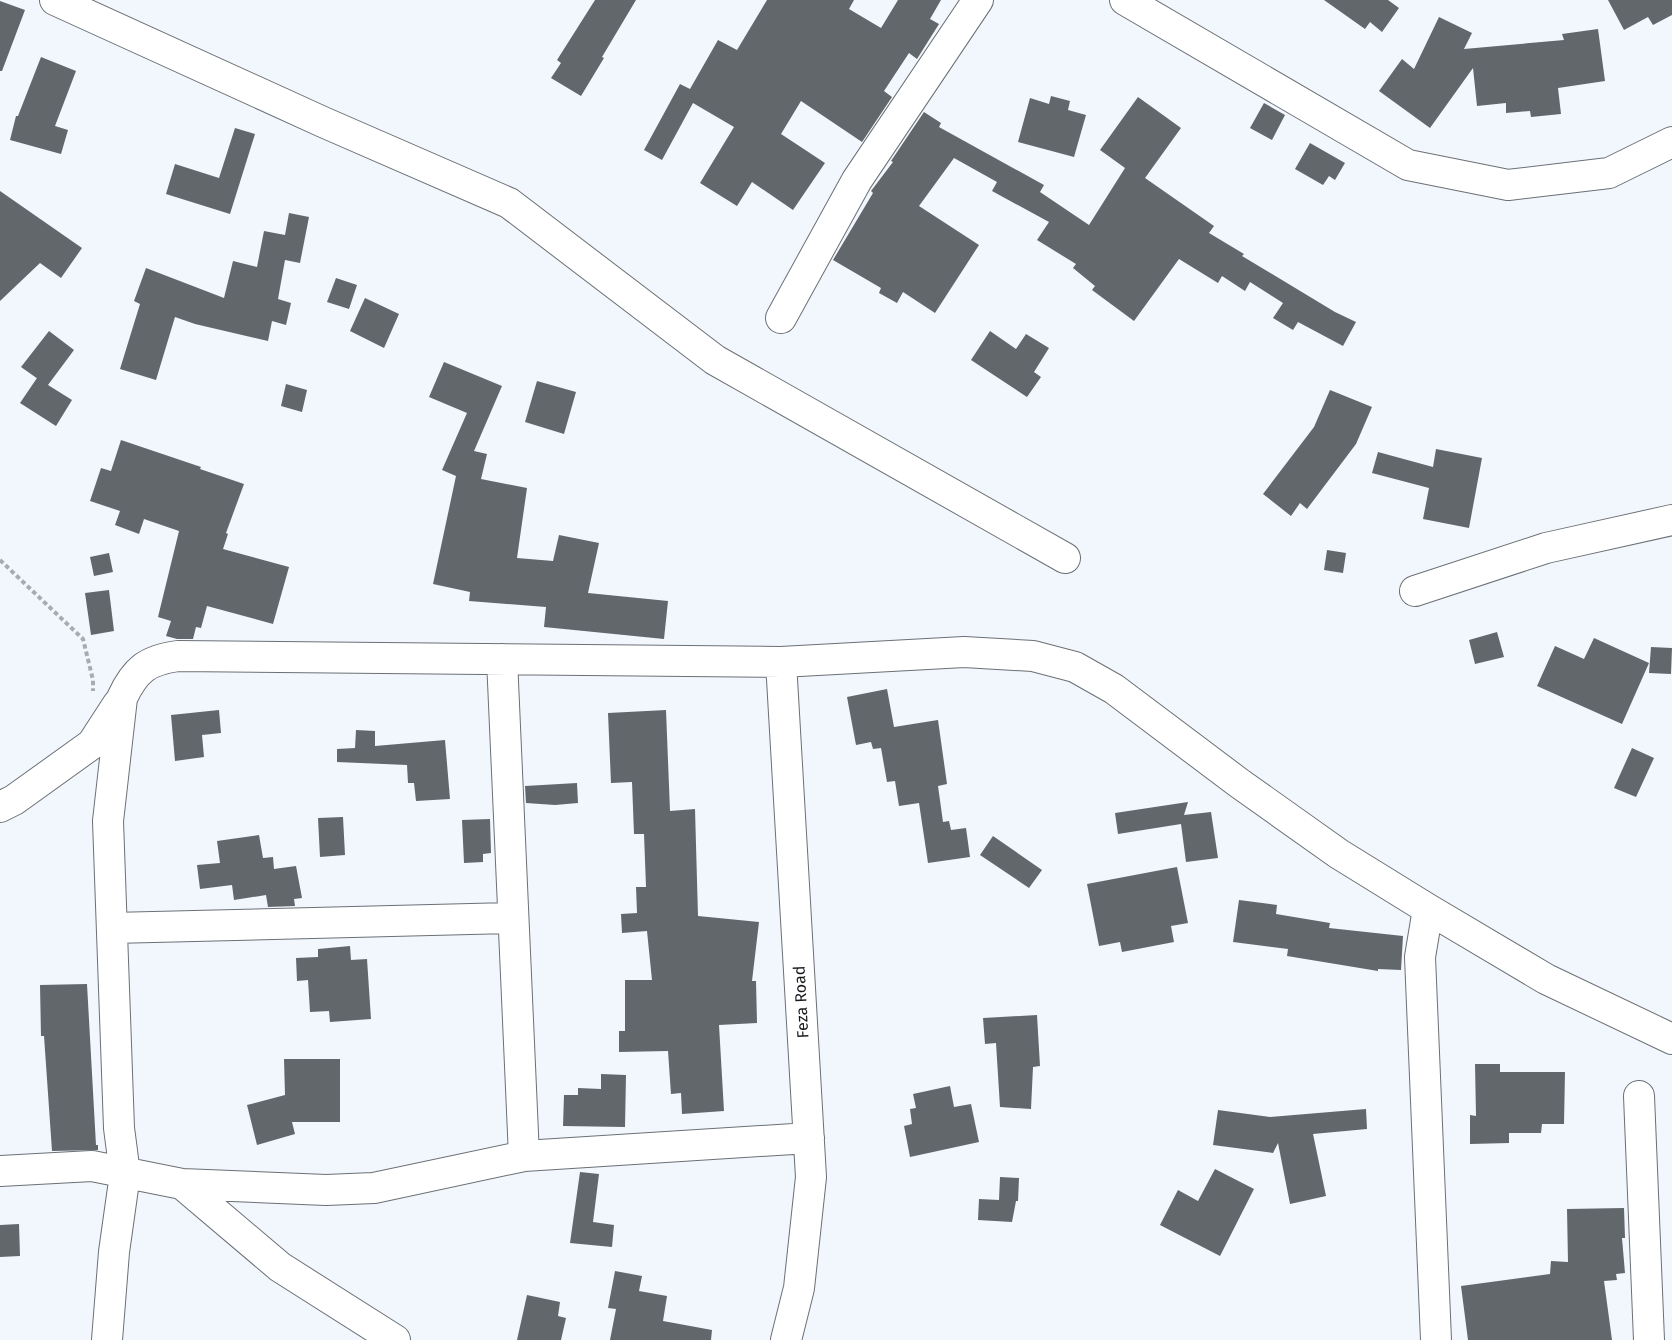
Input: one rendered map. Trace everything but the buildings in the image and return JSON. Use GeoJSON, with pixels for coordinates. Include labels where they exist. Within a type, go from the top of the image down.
{"type":"FeatureCollection","features":[{"type":"Feature","properties":{"kind":"street"},"geometry":{"type":"LineString","coordinates":[[55,0],[323,122],[509,203],[715,360],[1065,558]]}},
{"type":"Feature","properties":{"kind":"street"},"geometry":{"type":"LineString","coordinates":[[781,318],[857,180],[978,0]]}},
{"type":"Feature","properties":{"kind":"street"},"geometry":{"type":"LineString","coordinates":[[1125,0],[1408,165],[1508,185],[1609,173],[1672,142]]}},
{"type":"Feature","properties":{"kind":"street"},"geometry":{"type":"LineString","coordinates":[[1415,591],[1546,548],[1672,520]]}},
{"type":"Feature","properties":{"kind":"street"},"geometry":{"type":"LineString","coordinates":[[0,807],[14,800],[92,744],[107,700],[143,667],[160,659],[178,656],[781,662],[964,652],[1033,656],[1075,667],[1114,688],[1239,783],[1339,854],[1546,979],[1672,1039]]}},
{"type":"Feature","properties":{"kind":"street"},"geometry":{"type":"LineString","coordinates":[[502,659],[524,1156]]}},
{"type":"Feature","properties":{"kind":"street","name":"Feza Road"},"geometry":{"type":"LineString","coordinates":[[781,662],[811,1178],[800,1287],[786,1340]]}},
{"type":"Feature","properties":{"kind":"street"},"geometry":{"type":"LineString","coordinates":[[107,700],[108,821],[119,1128],[125,1174],[114,1252],[107,1340]]}},
{"type":"Feature","properties":{"kind":"street"},"geometry":{"type":"LineString","coordinates":[[1428,909],[1420,957],[1436,1340]]}},
{"type":"Feature","properties":{"kind":"street"},"geometry":{"type":"LineString","coordinates":[[112,927],[513,918]]}},
{"type":"Feature","properties":{"kind":"street"},"geometry":{"type":"LineString","coordinates":[[1639,1096],[1649,1340]]}},
{"type":"Feature","properties":{"kind":"street"},"geometry":{"type":"LineString","coordinates":[[0,1171],[92,1166],[182,1184],[326,1190],[374,1188],[524,1156],[809,1138]]}},
{"type":"Feature","properties":{"kind":"street"},"geometry":{"type":"LineString","coordinates":[[182,1184],[279,1267],[395,1340]]}},
{"type":"Feature","properties":{"kind":"path"},"geometry":{"type":"LineString","coordinates":[[0,560],[83,639],[93,680],[107,700]]}}]}
